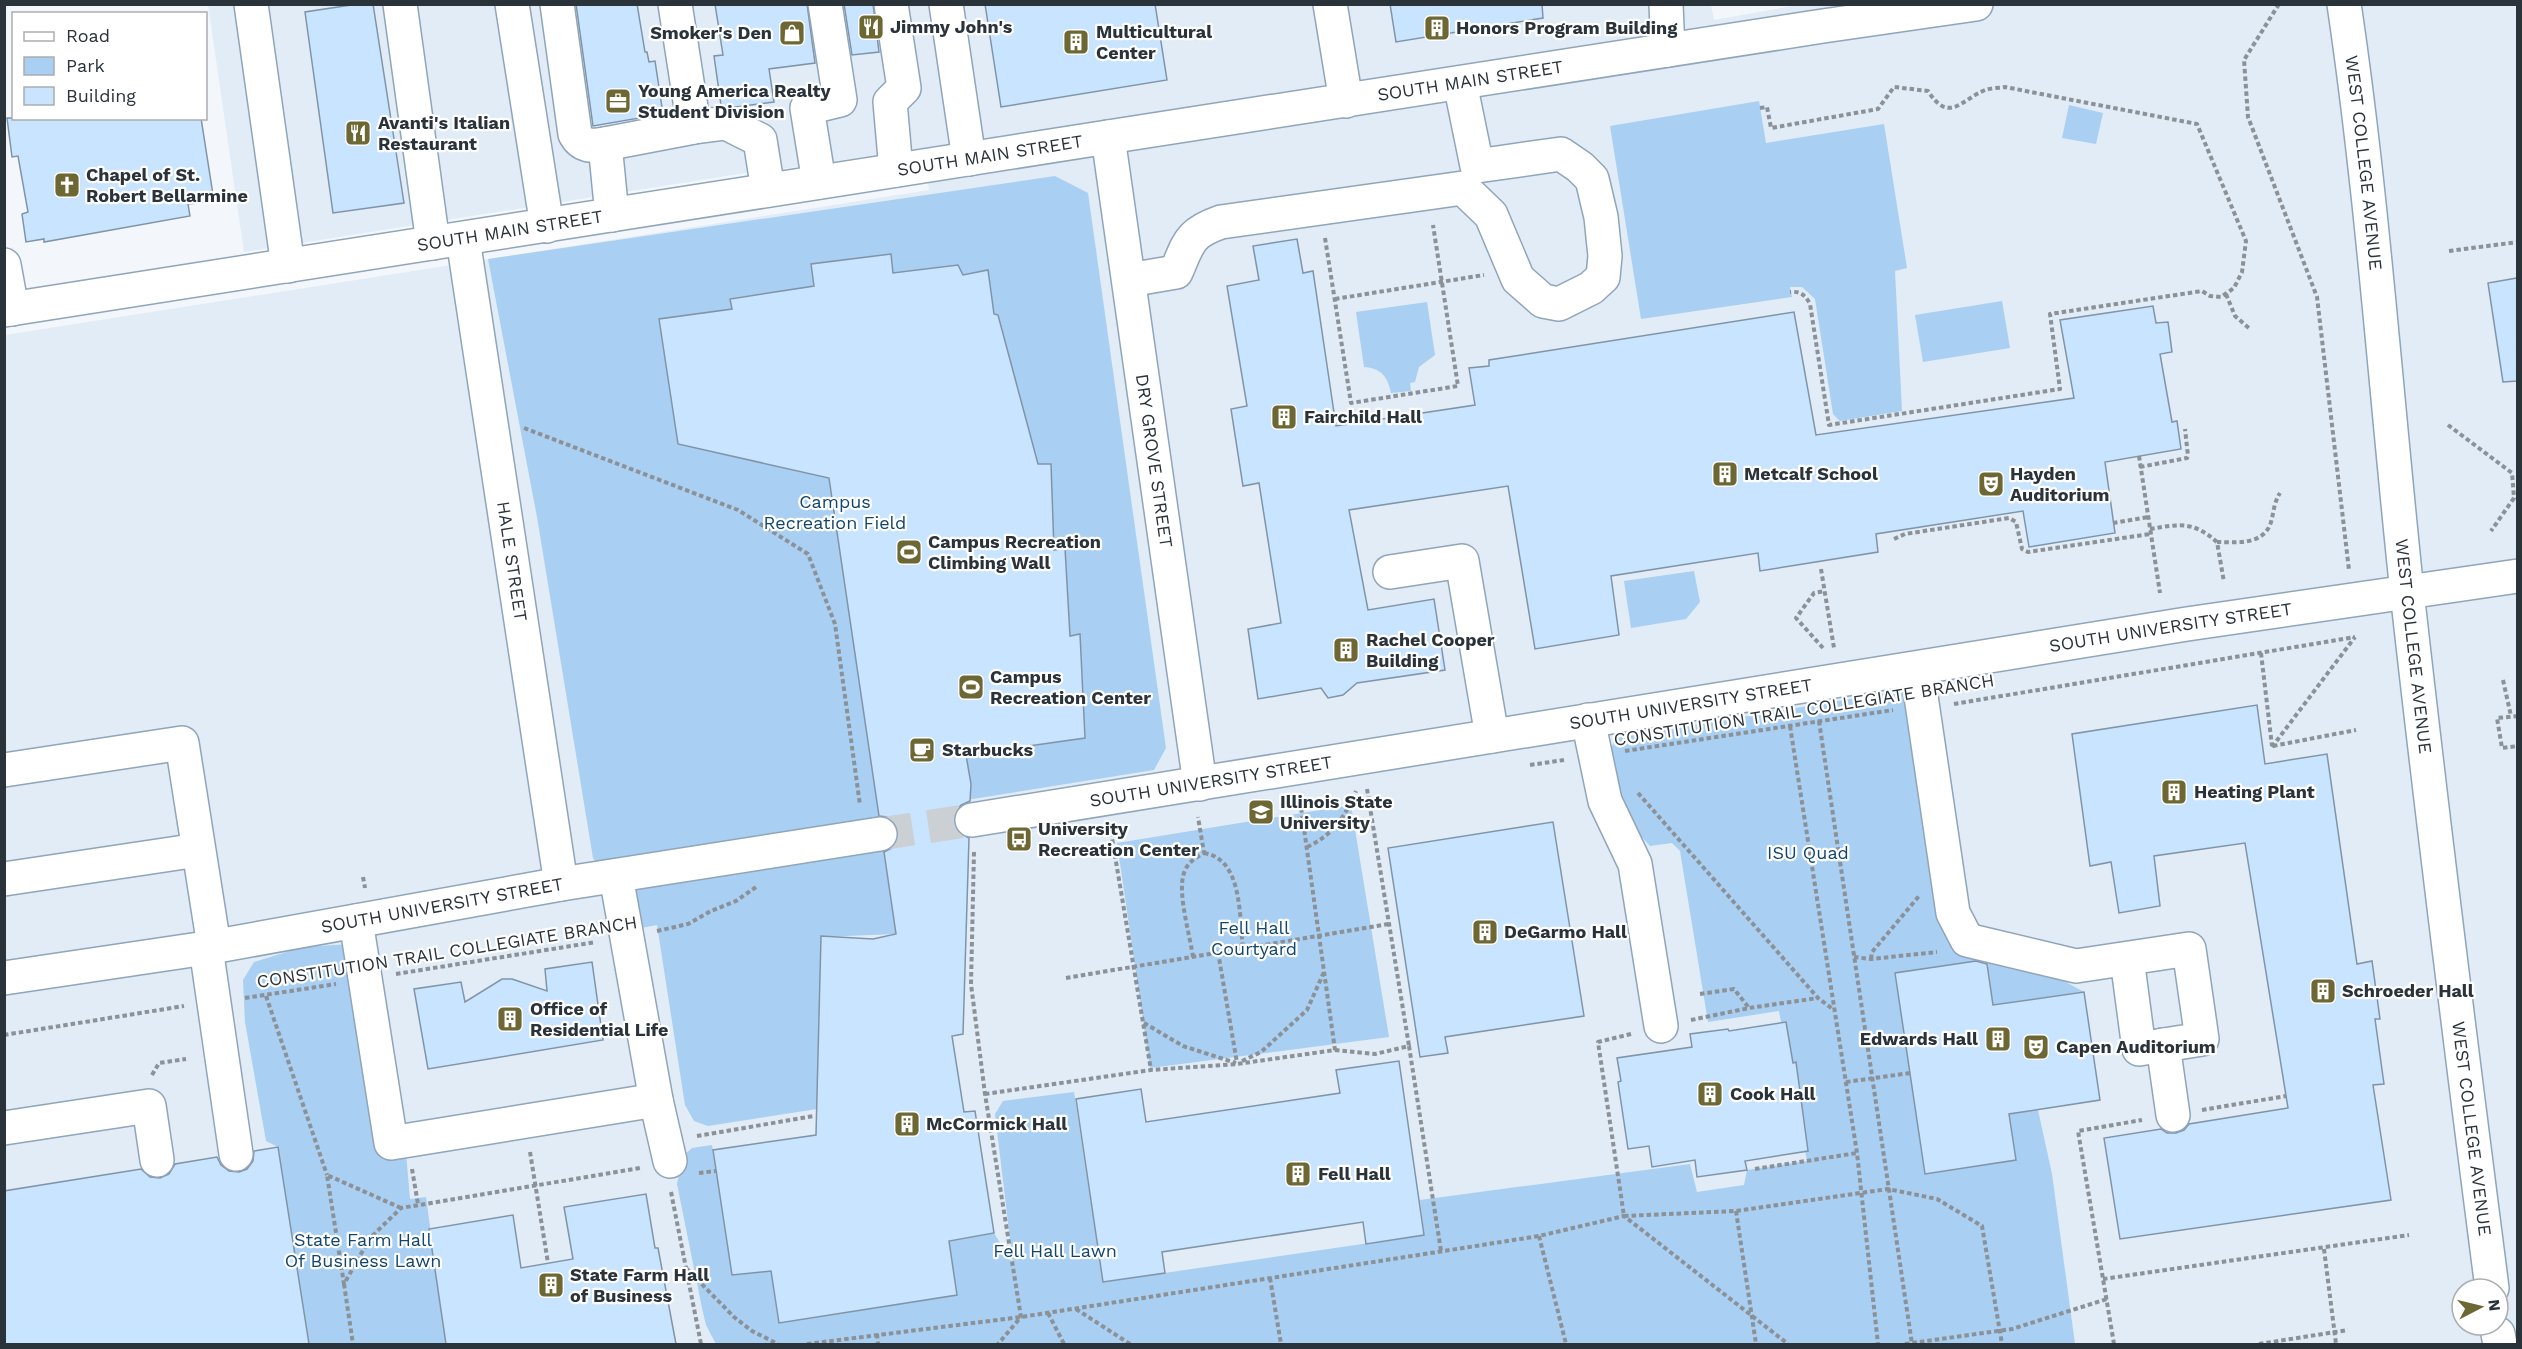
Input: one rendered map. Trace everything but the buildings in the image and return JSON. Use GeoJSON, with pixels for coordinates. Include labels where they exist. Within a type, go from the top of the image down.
{"type":"FeatureCollection","features":[{"type":"Feature","properties":{"kind":"street"},"geometry":{"type":"LineString","coordinates":[[251,4],[288,266]]}},
{"type":"Feature","properties":{"kind":"street","name":"HALE STREET"},"geometry":{"type":"LineString","coordinates":[[400,4],[448,241],[561,884]]}},
{"type":"Feature","properties":{"kind":"street"},"geometry":{"type":"LineString","coordinates":[[512,4],[548,226]]}},
{"type":"Feature","properties":{"kind":"street"},"geometry":{"type":"LineString","coordinates":[[557,4],[575,134],[579,141],[586,145],[605,144],[726,123],[760,140],[768,190]]}},
{"type":"Feature","properties":{"kind":"street"},"geometry":{"type":"LineString","coordinates":[[675,4],[694,127]]}},
{"type":"Feature","properties":{"kind":"street"},"geometry":{"type":"LineString","coordinates":[[819,182],[807,108],[840,100],[825,4]]}},
{"type":"Feature","properties":{"kind":"street"},"geometry":{"type":"LineString","coordinates":[[891,4],[904,88],[890,102],[896,170]]}},
{"type":"Feature","properties":{"kind":"street"},"geometry":{"type":"LineString","coordinates":[[946,4],[969,159]]}},
{"type":"Feature","properties":{"kind":"street"},"geometry":{"type":"LineString","coordinates":[[1330,4],[1346,101]]}},
{"type":"Feature","properties":{"kind":"street"},"geometry":{"type":"LineString","coordinates":[[1666,4],[1668,50]]}},
{"type":"Feature","properties":{"kind":"street","name":"SOUTH MAIN STREET"},"geometry":{"type":"LineString","coordinates":[[8,310],[1108,136],[1976,4]]}},
{"type":"Feature","properties":{"kind":"street","name":"WEST COLLEGE AVENUE"},"geometry":{"type":"LineString","coordinates":[[2344,4],[2365,167],[2407,593],[2453,990],[2491,1277]]}},
{"type":"Feature","properties":{"kind":"street"},"geometry":{"type":"LineString","coordinates":[[1129,280],[1176,272],[1189,242],[1200,229],[1221,222],[1428,193],[1470,177],[1561,154],[1580,167],[1592,179],[1601,217],[1605,256],[1603,277],[1591,288],[1559,304],[1543,301],[1518,279],[1491,214],[1470,177],[1460,83]]}},
{"type":"Feature","properties":{"kind":"street","name":"DRY GROVE STREET"},"geometry":{"type":"LineString","coordinates":[[1108,136],[1200,784]]}},
{"type":"Feature","properties":{"kind":"street"},"geometry":{"type":"LineString","coordinates":[[605,144],[612,215]]}},
{"type":"Feature","properties":{"kind":"street"},"geometry":{"type":"LineString","coordinates":[[4,265],[8,310]]}},
{"type":"Feature","properties":{"kind":"street"},"geometry":{"type":"LineString","coordinates":[[1390,572],[1462,561],[1492,736]]}},
{"type":"Feature","properties":{"kind":"street","name":"SOUTH UNIVERSITY STREET"},"geometry":{"type":"LineString","coordinates":[[972,820],[2187,624],[2517,576]]}},
{"type":"Feature","properties":{"kind":"street"},"geometry":{"type":"LineString","coordinates":[[1917,669],[1953,913],[1967,940],[2076,966],[2189,949],[2202,1039],[2139,1049],[2127,959]]}},
{"type":"Feature","properties":{"kind":"street"},"geometry":{"type":"LineString","coordinates":[[1588,720],[1614,756],[1605,801],[1635,864],[1661,1026]]}},
{"type":"Feature","properties":{"kind":"street"},"geometry":{"type":"LineString","coordinates":[[4,770],[182,743],[210,947],[213,1002],[236,1154]]}},
{"type":"Feature","properties":{"kind":"street","name":"SOUTH UNIVERSITY STREET"},"geometry":{"type":"LineString","coordinates":[[4,978],[210,947],[561,884],[880,834]]}},
{"type":"Feature","properties":{"kind":"street"},"geometry":{"type":"LineString","coordinates":[[4,879],[198,850]]}},
{"type":"Feature","properties":{"kind":"street"},"geometry":{"type":"LineString","coordinates":[[616,876],[656,1100],[670,1161]]}},
{"type":"Feature","properties":{"kind":"street"},"geometry":{"type":"LineString","coordinates":[[356,921],[392,1143],[656,1100]]}},
{"type":"Feature","properties":{"kind":"street"},"geometry":{"type":"LineString","coordinates":[[2163,1045],[2173,1115]]}},
{"type":"Feature","properties":{"kind":"street"},"geometry":{"type":"LineString","coordinates":[[4,1128],[149,1106],[158,1160]]}},
{"type":"Feature","properties":{"kind":"path"},"geometry":{"type":"LineString","coordinates":[[2279,4],[2244,60],[2248,117],[2317,297],[2349,562]]}},
{"type":"Feature","properties":{"kind":"path"},"geometry":{"type":"LineString","coordinates":[[1760,108],[1767,107],[1771,128],[1878,109],[1894,87],[1919,88],[1928,91],[1934,101],[1942,107],[1951,108],[1961,106],[1986,90],[2005,87],[2197,124],[2246,241],[2242,272],[2234,288],[2221,297],[2210,296],[2202,291],[2050,314],[2060,389],[1829,425],[1810,304],[1804,294],[1790,292]]}},
{"type":"Feature","properties":{"kind":"path"},"geometry":{"type":"LineString","coordinates":[[1319,208],[1351,403],[1458,386],[1428,193]]}},
{"type":"Feature","properties":{"kind":"path"},"geometry":{"type":"LineString","coordinates":[[2449,251],[2517,242]]}},
{"type":"Feature","properties":{"kind":"path"},"geometry":{"type":"LineString","coordinates":[[1335,299],[1515,270]]}},
{"type":"Feature","properties":{"kind":"path"},"geometry":{"type":"LineString","coordinates":[[2226,294],[2235,316],[2250,329]]}},
{"type":"Feature","properties":{"kind":"path"},"geometry":{"type":"LineString","coordinates":[[514,424],[738,510],[808,554],[835,624],[860,805]]}},
{"type":"Feature","properties":{"kind":"path"},"geometry":{"type":"LineString","coordinates":[[2448,425],[2512,473],[2514,498],[2491,531]]}},
{"type":"Feature","properties":{"kind":"path"},"geometry":{"type":"LineString","coordinates":[[2140,467],[2187,458],[2185,429]]}},
{"type":"Feature","properties":{"kind":"path"},"geometry":{"type":"LineString","coordinates":[[2139,456],[2160,593]]}},
{"type":"Feature","properties":{"kind":"path"},"geometry":{"type":"LineString","coordinates":[[1894,539],[1905,534],[2009,518],[2016,522],[2022,549],[2028,552],[2181,524],[2200,529],[2217,543],[2244,543],[2263,535],[2269,526],[2272,508],[2280,493]]}},
{"type":"Feature","properties":{"kind":"path"},"geometry":{"type":"LineString","coordinates":[[2113,523],[2148,517]]}},
{"type":"Feature","properties":{"kind":"path"},"geometry":{"type":"LineString","coordinates":[[2217,543],[2224,582]]}},
{"type":"Feature","properties":{"kind":"path"},"geometry":{"type":"LineString","coordinates":[[1821,569],[1844,717]]}},
{"type":"Feature","properties":{"kind":"path"},"geometry":{"type":"LineString","coordinates":[[1823,648],[1796,618],[1814,593],[1825,591]]}},
{"type":"Feature","properties":{"kind":"path","name":"CONSTITUTION TRAIL COLLEGIATE BRANCH"},"geometry":{"type":"LineString","coordinates":[[1526,766],[1614,756],[1897,709],[1922,710],[2001,694],[2355,637],[2272,747]]}},
{"type":"Feature","properties":{"kind":"path"},"geometry":{"type":"LineString","coordinates":[[2261,653],[2272,747],[2356,730]]}},
{"type":"Feature","properties":{"kind":"path"},"geometry":{"type":"LineString","coordinates":[[2503,680],[2511,716]]}},
{"type":"Feature","properties":{"kind":"path"},"geometry":{"type":"LineString","coordinates":[[2517,716],[2498,718],[2502,748],[2517,746]]}},
{"type":"Feature","properties":{"kind":"path"},"geometry":{"type":"LineString","coordinates":[[1819,721],[1912,1344]]}},
{"type":"Feature","properties":{"kind":"path"},"geometry":{"type":"LineString","coordinates":[[1790,726],[1857,1153],[1878,1344]]}},
{"type":"Feature","properties":{"kind":"path"},"geometry":{"type":"LineString","coordinates":[[1344,792],[1378,787]]}},
{"type":"Feature","properties":{"kind":"path"},"geometry":{"type":"LineString","coordinates":[[1367,789],[1441,1251]]}},
{"type":"Feature","properties":{"kind":"path"},"geometry":{"type":"LineString","coordinates":[[1307,847],[1325,838],[1334,829],[1345,815],[1356,791]]}},
{"type":"Feature","properties":{"kind":"path"},"geometry":{"type":"LineString","coordinates":[[1637,792],[1818,998],[1834,1010]]}},
{"type":"Feature","properties":{"kind":"path"},"geometry":{"type":"LineString","coordinates":[[1289,801],[1311,797]]}},
{"type":"Feature","properties":{"kind":"path"},"geometry":{"type":"LineString","coordinates":[[1300,799],[1335,1050]]}},
{"type":"Feature","properties":{"kind":"path"},"geometry":{"type":"LineString","coordinates":[[1187,819],[1209,815]]}},
{"type":"Feature","properties":{"kind":"path"},"geometry":{"type":"LineString","coordinates":[[1197,817],[1203,853]]}},
{"type":"Feature","properties":{"kind":"path"},"geometry":{"type":"LineString","coordinates":[[1100,834],[1122,830]]}},
{"type":"Feature","properties":{"kind":"path"},"geometry":{"type":"LineString","coordinates":[[1111,832],[1151,1070]]}},
{"type":"Feature","properties":{"kind":"path"},"geometry":{"type":"LineString","coordinates":[[983,851],[972,852],[971,984],[985,1094],[1021,1317],[998,1344]]}},
{"type":"Feature","properties":{"kind":"path"},"geometry":{"type":"LineString","coordinates":[[1193,957],[1182,889],[1184,872],[1191,861],[1203,853],[1215,855],[1229,868],[1235,882],[1243,948]]}},
{"type":"Feature","properties":{"kind":"path"},"geometry":{"type":"LineString","coordinates":[[1871,959],[1872,952],[1946,865]]}},
{"type":"Feature","properties":{"kind":"path","name":"CONSTITUTION TRAIL COLLEGIATE BRANCH"},"geometry":{"type":"LineString","coordinates":[[4,1035],[213,1002],[266,996],[628,937],[688,924],[736,901],[754,887],[763,886]]}},
{"type":"Feature","properties":{"kind":"path"},"geometry":{"type":"LineString","coordinates":[[1066,978],[1389,924]]}},
{"type":"Feature","properties":{"kind":"path"},"geometry":{"type":"LineString","coordinates":[[1854,957],[1871,959],[1942,951],[1960,930]]}},
{"type":"Feature","properties":{"kind":"path"},"geometry":{"type":"LineString","coordinates":[[1218,952],[1237,1064]]}},
{"type":"Feature","properties":{"kind":"path"},"geometry":{"type":"LineString","coordinates":[[1143,1023],[1183,1046],[1237,1064],[1261,1052],[1307,1010],[1324,971]]}},
{"type":"Feature","properties":{"kind":"path"},"geometry":{"type":"LineString","coordinates":[[1700,994],[1734,989],[1749,1008]]}},
{"type":"Feature","properties":{"kind":"path"},"geometry":{"type":"LineString","coordinates":[[266,996],[327,1174],[353,1344]]}},
{"type":"Feature","properties":{"kind":"path"},"geometry":{"type":"LineString","coordinates":[[1788,1344],[1624,1216],[1598,1042],[1749,1008],[1818,998]]}},
{"type":"Feature","properties":{"kind":"path"},"geometry":{"type":"LineString","coordinates":[[985,1094],[1151,1070],[1237,1064],[1335,1050],[1375,1054],[1409,1046]]}},
{"type":"Feature","properties":{"kind":"path"},"geometry":{"type":"LineString","coordinates":[[1846,1082],[1910,1073]]}},
{"type":"Feature","properties":{"kind":"path"},"geometry":{"type":"LineString","coordinates":[[2114,1344],[2078,1131],[2286,1096]]}},
{"type":"Feature","properties":{"kind":"path"},"geometry":{"type":"LineString","coordinates":[[701,1344],[668,1179],[670,1161],[688,1138],[814,1116]]}},
{"type":"Feature","properties":{"kind":"path"},"geometry":{"type":"LineString","coordinates":[[525,1122],[548,1263]]}},
{"type":"Feature","properties":{"kind":"path"},"geometry":{"type":"LineString","coordinates":[[1755,1169],[1857,1153]]}},
{"type":"Feature","properties":{"kind":"path"},"geometry":{"type":"LineString","coordinates":[[344,1284],[370,1238],[402,1208],[654,1166],[670,1161]]}},
{"type":"Feature","properties":{"kind":"path"},"geometry":{"type":"LineString","coordinates":[[327,1174],[402,1208]]}},
{"type":"Feature","properties":{"kind":"path"},"geometry":{"type":"LineString","coordinates":[[807,1344],[1048,1313],[1539,1236],[1624,1216],[1736,1211],[1888,1189],[1937,1199],[1982,1226],[2002,1344]]}},
{"type":"Feature","properties":{"kind":"path"},"geometry":{"type":"LineString","coordinates":[[1736,1211],[1756,1344]]}},
{"type":"Feature","properties":{"kind":"path"},"geometry":{"type":"LineString","coordinates":[[2103,1280],[2409,1235]]}},
{"type":"Feature","properties":{"kind":"path"},"geometry":{"type":"LineString","coordinates":[[1539,1236],[1566,1344]]}},
{"type":"Feature","properties":{"kind":"path"},"geometry":{"type":"LineString","coordinates":[[2324,1249],[2336,1344]]}},
{"type":"Feature","properties":{"kind":"path"},"geometry":{"type":"LineString","coordinates":[[686,1268],[734,1317],[752,1331],[778,1344]]}},
{"type":"Feature","properties":{"kind":"path"},"geometry":{"type":"LineString","coordinates":[[1270,1278],[1281,1344]]}},
{"type":"Feature","properties":{"kind":"path"},"geometry":{"type":"LineString","coordinates":[[1905,1344],[2012,1329],[2107,1299]]}},
{"type":"Feature","properties":{"kind":"path"},"geometry":{"type":"LineString","coordinates":[[1075,1308],[1130,1344]]}},
{"type":"Feature","properties":{"kind":"path"},"geometry":{"type":"LineString","coordinates":[[1048,1313],[1064,1344]]}},
{"type":"Feature","properties":{"kind":"path"},"geometry":{"type":"LineString","coordinates":[[2259,1344],[2348,1330]]}},
{"type":"Feature","properties":{"kind":"path"},"geometry":{"type":"LineString","coordinates":[[877,1334],[878,1344]]}},
{"type":"Feature","properties":{"kind":"shaded area","name":"Illinois State University"},"geometry":{"type":"Polygon","coordinates":[[[1711,4],[1714,20],[1804,4],[2517,5],[2517,1344],[5,1344],[5,335],[929,190],[923,148],[752,172],[244,252],[208,5],[1711,4]]]}},
{"type":"Feature","properties":{"kind":"green space"},"geometry":{"type":"Polygon","coordinates":[[[1759,101],[1766,143],[1884,124],[1907,268],[1895,271],[1902,411],[1840,421],[1833,414],[1815,299],[1802,287],[1790,287],[1792,297],[1641,319],[1610,126],[1759,101]]]}},
{"type":"Feature","properties":{"kind":"green space"},"geometry":{"type":"Polygon","coordinates":[[[2069,105],[2103,113],[2096,144],[2062,138],[2069,105]]]}},
{"type":"Feature","properties":{"kind":"green space","name":"Campus Recreation Field"},"geometry":{"type":"Polygon","coordinates":[[[1055,176],[1088,193],[1166,748],[1154,770],[879,814],[896,934],[821,937],[817,1109],[708,1126],[694,1121],[685,1105],[657,925],[641,928],[593,858],[537,517],[488,259],[1055,176]]]}},
{"type":"Feature","properties":{"kind":"green space"},"geometry":{"type":"Polygon","coordinates":[[[2002,301],[2010,348],[1923,362],[1915,315],[2002,301]]]}},
{"type":"Feature","properties":{"kind":"green space"},"geometry":{"type":"Polygon","coordinates":[[[1427,302],[1435,355],[1419,367],[1415,382],[1410,383],[1411,391],[1391,393],[1383,374],[1375,369],[1364,367],[1356,312],[1427,302]]]}},
{"type":"Feature","properties":{"kind":"green space"},"geometry":{"type":"Polygon","coordinates":[[[1694,571],[1700,602],[1686,619],[1631,628],[1624,581],[1694,571]]]}},
{"type":"Feature","properties":{"kind":"green space","name":"ISU Quad"},"geometry":{"type":"Polygon","coordinates":[[[1898,691],[1913,700],[1944,915],[2084,992],[1993,1005],[1986,960],[1895,974],[1925,1173],[2015,1160],[2008,1114],[2038,1110],[2052,1174],[2075,1344],[716,1344],[706,1325],[677,1184],[683,1156],[692,1148],[712,1145],[718,1178],[771,1271],[779,1322],[956,1295],[949,1241],[994,1233],[1013,1264],[995,1114],[1003,1101],[1074,1092],[1103,1282],[1424,1235],[1420,1200],[1690,1164],[1697,1192],[1744,1185],[1747,1170],[1807,1161],[1779,1011],[1708,1022],[1680,851],[1672,843],[1650,846],[1612,805],[1605,756],[1617,738],[1898,691]]]}},
{"type":"Feature","properties":{"kind":"green space","name":"Fell Hall Courtyard"},"geometry":{"type":"Polygon","coordinates":[[[1351,805],[1389,1037],[1150,1068],[1117,843],[1351,805]]]}},
{"type":"Feature","properties":{"kind":"green space","name":"State Farm Hall Of Business Lawn"},"geometry":{"type":"Polygon","coordinates":[[[351,944],[406,1153],[410,1199],[426,1197],[446,1344],[309,1344],[278,1147],[266,1141],[245,1022],[243,980],[254,962],[303,947],[351,944]]]}},
{"type":"Feature","properties":{"kind":"tunnel"},"geometry":{"type":"LineString","coordinates":[[880,834],[972,820]]}},
{"type":"Feature","properties":{"kind":"place","name":"Jimmy John's"},"geometry":{"type":"Point","coordinates":[871,27]}},
{"type":"Feature","properties":{"kind":"place","name":"Honors Program Building"},"geometry":{"type":"Point","coordinates":[1437,28]}},
{"type":"Feature","properties":{"kind":"place","name":"Smoker's Den"},"geometry":{"type":"Point","coordinates":[792,33]}},
{"type":"Feature","properties":{"kind":"place","name":"Multicultural Center"},"geometry":{"type":"Point","coordinates":[1076,42]}},
{"type":"Feature","properties":{"kind":"place","name":"Young America Realty Student Division"},"geometry":{"type":"Point","coordinates":[618,101]}},
{"type":"Feature","properties":{"kind":"place","name":"Avanti's Italian Restaurant"},"geometry":{"type":"Point","coordinates":[358,133]}},
{"type":"Feature","properties":{"kind":"place","name":"Chapel of St. Robert Bellarmine"},"geometry":{"type":"Point","coordinates":[67,185]}},
{"type":"Feature","properties":{"kind":"place","name":"Fairchild Hall"},"geometry":{"type":"Point","coordinates":[1284,417]}},
{"type":"Feature","properties":{"kind":"place","name":"Metcalf School"},"geometry":{"type":"Point","coordinates":[1725,474]}},
{"type":"Feature","properties":{"kind":"place","name":"Hayden Auditorium"},"geometry":{"type":"Point","coordinates":[1991,484]}},
{"type":"Feature","properties":{"kind":"place","name":"Campus Recreation Climbing Wall"},"geometry":{"type":"Point","coordinates":[909,552]}},
{"type":"Feature","properties":{"kind":"place","name":"Rachel Cooper Building"},"geometry":{"type":"Point","coordinates":[1346,650]}},
{"type":"Feature","properties":{"kind":"place","name":"Campus Recreation Center"},"geometry":{"type":"Point","coordinates":[971,687]}},
{"type":"Feature","properties":{"kind":"place","name":"Starbucks"},"geometry":{"type":"Point","coordinates":[922,750]}},
{"type":"Feature","properties":{"kind":"place","name":"Heating Plant"},"geometry":{"type":"Point","coordinates":[2174,792]}},
{"type":"Feature","properties":{"kind":"place","name":"Illinois State University"},"geometry":{"type":"Point","coordinates":[1261,812]}},
{"type":"Feature","properties":{"kind":"place","name":"University Recreation Center"},"geometry":{"type":"Point","coordinates":[1019,839]}},
{"type":"Feature","properties":{"kind":"place","name":"DeGarmo Hall"},"geometry":{"type":"Point","coordinates":[1485,932]}},
{"type":"Feature","properties":{"kind":"place","name":"Schroeder Hall"},"geometry":{"type":"Point","coordinates":[2323,991]}},
{"type":"Feature","properties":{"kind":"place","name":"Office of Residential Life"},"geometry":{"type":"Point","coordinates":[510,1019]}},
{"type":"Feature","properties":{"kind":"place","name":"Edwards Hall"},"geometry":{"type":"Point","coordinates":[1998,1039]}},
{"type":"Feature","properties":{"kind":"place","name":"Capen Auditorium"},"geometry":{"type":"Point","coordinates":[2036,1047]}},
{"type":"Feature","properties":{"kind":"place","name":"Cook Hall"},"geometry":{"type":"Point","coordinates":[1710,1094]}},
{"type":"Feature","properties":{"kind":"place","name":"McCormick Hall"},"geometry":{"type":"Point","coordinates":[907,1124]}},
{"type":"Feature","properties":{"kind":"place","name":"Fell Hall"},"geometry":{"type":"Point","coordinates":[1298,1174]}},
{"type":"Feature","properties":{"kind":"place","name":"State Farm Hall of Business"},"geometry":{"type":"Point","coordinates":[551,1285]}},
{"type":"Feature","properties":{"kind":"park label","name":"Fell Hall Lawn"},"geometry":{"type":"Point","coordinates":[1055,1251]}}]}
